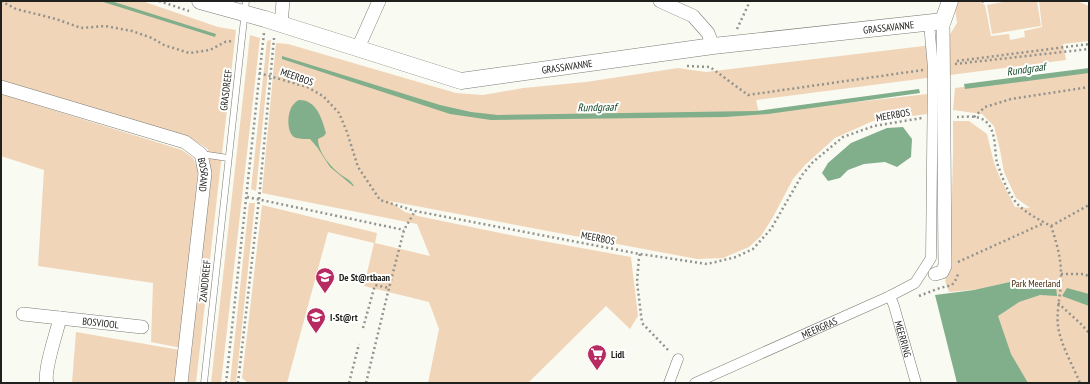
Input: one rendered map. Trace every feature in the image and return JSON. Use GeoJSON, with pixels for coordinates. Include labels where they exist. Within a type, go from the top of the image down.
{"type":"FeatureCollection","features":[{"type":"Feature","properties":{"kind":"street","name":"GRASSAVANNE"},"geometry":{"type":"LineString","coordinates":[[200,1],[245,7],[279,34],[358,48],[461,81],[713,46],[936,22]]}},
{"type":"Feature","properties":{"kind":"street"},"geometry":{"type":"LineString","coordinates":[[279,34],[283,1]]}},
{"type":"Feature","properties":{"kind":"street"},"geometry":{"type":"LineString","coordinates":[[358,48],[379,1]]}},
{"type":"Feature","properties":{"kind":"street"},"geometry":{"type":"LineString","coordinates":[[660,1],[693,16],[708,33],[713,46]]}},
{"type":"Feature","properties":{"kind":"street"},"geometry":{"type":"LineString","coordinates":[[935,274],[942,272],[946,266],[938,117],[940,66],[936,22],[950,1]]}},
{"type":"Feature","properties":{"kind":"street","name":"BOSRAND"},"geometry":{"type":"LineString","coordinates":[[1,87],[185,142],[201,154],[206,173],[181,383]]}},
{"type":"Feature","properties":{"kind":"street","name":"MEERGRAS"},"geometry":{"type":"LineString","coordinates":[[695,383],[890,296],[915,283],[931,258],[938,117]]}},
{"type":"Feature","properties":{"kind":"street","name":"MEERRING"},"geometry":{"type":"LineString","coordinates":[[890,296],[916,383]]}},
{"type":"Feature","properties":{"kind":"street","name":"BOSVIOOL"},"geometry":{"type":"LineString","coordinates":[[22,314],[142,328]]}},
{"type":"Feature","properties":{"kind":"street"},"geometry":{"type":"LineString","coordinates":[[47,383],[46,379],[48,368],[60,318]]}},
{"type":"Feature","properties":{"kind":"street"},"geometry":{"type":"LineString","coordinates":[[669,383],[678,359]]}},
{"type":"Feature","properties":{"kind":"lane","name":"GRASDREEF"},"geometry":{"type":"LineString","coordinates":[[226,180],[245,7]]}},
{"type":"Feature","properties":{"kind":"lane"},"geometry":{"type":"LineString","coordinates":[[201,154],[228,158]]}},
{"type":"Feature","properties":{"kind":"lane","name":"ZANDDREEF"},"geometry":{"type":"LineString","coordinates":[[204,383],[226,180]]}},
{"type":"Feature","properties":{"kind":"path"},"geometry":{"type":"LineString","coordinates":[[2,1],[16,9],[56,19],[81,28],[105,26],[132,31],[189,54],[210,50],[225,42],[242,38]]}},
{"type":"Feature","properties":{"kind":"path"},"geometry":{"type":"LineString","coordinates":[[731,44],[750,1]]}},
{"type":"Feature","properties":{"kind":"path"},"geometry":{"type":"LineString","coordinates":[[239,382],[271,77],[279,34]]}},
{"type":"Feature","properties":{"kind":"path"},"geometry":{"type":"LineString","coordinates":[[226,383],[264,35]]}},
{"type":"Feature","properties":{"kind":"path"},"geometry":{"type":"LineString","coordinates":[[684,66],[710,67],[748,95],[1089,44]]}},
{"type":"Feature","properties":{"kind":"path"},"geometry":{"type":"LineString","coordinates":[[940,66],[1089,49]]}},
{"type":"Feature","properties":{"kind":"path","name":"MEERBOS"},"geometry":{"type":"LineString","coordinates":[[259,74],[307,87],[323,96],[339,113],[358,166],[380,200],[415,211],[640,254],[707,264],[736,257],[753,249],[771,229],[802,175],[813,162],[843,137],[874,126],[938,117],[974,117]]}},
{"type":"Feature","properties":{"kind":"path"},"geometry":{"type":"LineString","coordinates":[[1080,383],[1060,336],[1058,325],[1058,301],[1061,274],[1058,249],[1051,226],[1022,209],[1011,197],[997,163],[993,137],[988,124],[983,120],[974,117],[985,107],[1011,99],[1089,87]]}},
{"type":"Feature","properties":{"kind":"path"},"geometry":{"type":"LineString","coordinates":[[247,197],[404,230]]}},
{"type":"Feature","properties":{"kind":"path"},"geometry":{"type":"LineString","coordinates":[[1051,226],[1089,205]]}},
{"type":"Feature","properties":{"kind":"path"},"geometry":{"type":"LineString","coordinates":[[366,383],[404,230],[415,211]]}},
{"type":"Feature","properties":{"kind":"path"},"geometry":{"type":"LineString","coordinates":[[915,297],[952,285],[957,278],[958,262],[1045,222]]}},
{"type":"Feature","properties":{"kind":"path"},"geometry":{"type":"LineString","coordinates":[[640,254],[637,282],[642,323],[678,359]]}},
{"type":"Feature","properties":{"kind":"path"},"geometry":{"type":"LineString","coordinates":[[1061,274],[1083,274],[1089,276]]}},
{"type":"Feature","properties":{"kind":"path"},"geometry":{"type":"LineString","coordinates":[[363,328],[375,285],[389,288]]}},
{"type":"Feature","properties":{"kind":"path"},"geometry":{"type":"LineString","coordinates":[[1058,301],[1089,333]]}},
{"type":"Feature","properties":{"kind":"path"},"geometry":{"type":"LineString","coordinates":[[349,383],[359,344]]}},
{"type":"Feature","properties":{"kind":"green space"},"geometry":{"type":"Polygon","coordinates":[[[1,1],[142,1],[218,27],[236,30],[196,383],[188,383],[211,173],[208,149],[187,136],[1,80],[1,1]]]}},
{"type":"Feature","properties":{"kind":"green space"},"geometry":{"type":"Polygon","coordinates":[[[957,1],[978,1],[985,5],[991,36],[1009,34],[1010,40],[1025,37],[1024,31],[1042,27],[1039,1],[1077,1],[1089,6],[1089,41],[1063,44],[1066,60],[756,100],[759,113],[927,94],[927,114],[873,121],[835,138],[805,165],[793,179],[761,236],[749,247],[723,258],[697,259],[389,201],[405,212],[418,216],[515,236],[631,257],[638,316],[630,329],[606,306],[528,383],[428,383],[439,329],[429,302],[364,286],[374,243],[328,232],[287,383],[248,383],[242,378],[262,205],[377,233],[375,243],[430,256],[417,224],[262,193],[276,43],[288,44],[456,93],[483,95],[523,88],[586,82],[678,68],[706,72],[949,43],[949,36],[957,23],[955,8],[957,1]]]}},
{"type":"Feature","properties":{"kind":"green space"},"geometry":{"type":"Polygon","coordinates":[[[1008,1],[1037,1],[1041,26],[992,34],[987,5],[1008,1]]]}},
{"type":"Feature","properties":{"kind":"green space"},"geometry":{"type":"Polygon","coordinates":[[[250,35],[260,38],[221,383],[211,383],[250,35]]]}},
{"type":"Feature","properties":{"kind":"green space"},"geometry":{"type":"Polygon","coordinates":[[[271,40],[256,191],[251,189],[267,41],[271,40]]]}},
{"type":"Feature","properties":{"kind":"green space","name":"Park Meerland"},"geometry":{"type":"Polygon","coordinates":[[[1089,71],[1089,383],[1015,383],[981,289],[949,292],[945,281],[950,270],[953,121],[969,121],[987,134],[994,163],[1015,207],[1030,208],[1016,198],[1004,172],[994,126],[982,114],[953,110],[955,88],[1089,71]]]}},
{"type":"Feature","properties":{"kind":"green space"},"geometry":{"type":"Polygon","coordinates":[[[1,94],[182,150],[193,158],[198,170],[181,348],[151,342],[153,283],[38,266],[44,170],[1,156],[1,94]]]}},
{"type":"Feature","properties":{"kind":"green space"},"geometry":{"type":"Polygon","coordinates":[[[249,203],[255,203],[236,383],[230,383],[249,203]]]}},
{"type":"Feature","properties":{"kind":"green space"},"geometry":{"type":"Polygon","coordinates":[[[76,332],[180,350],[174,383],[72,383],[76,332]]]}},
{"type":"Feature","properties":{"kind":"shaded area"},"geometry":{"type":"Polygon","coordinates":[[[100,1],[111,1],[216,34],[215,37],[100,1]]]}},
{"type":"Feature","properties":{"kind":"shaded area"},"geometry":{"type":"Polygon","coordinates":[[[282,56],[440,105],[471,112],[498,115],[756,111],[919,89],[920,93],[768,114],[725,117],[491,120],[450,114],[282,59],[282,56]]]}},
{"type":"Feature","properties":{"kind":"shaded area"},"geometry":{"type":"Polygon","coordinates":[[[1089,68],[1089,73],[965,89],[964,84],[1089,68]]]}},
{"type":"Feature","properties":{"kind":"shaded area"},"geometry":{"type":"Polygon","coordinates":[[[299,100],[310,103],[318,111],[326,133],[318,139],[322,154],[332,167],[354,186],[330,167],[310,139],[297,138],[291,134],[288,121],[290,111],[295,102],[299,100]]]}},
{"type":"Feature","properties":{"kind":"shaded area"},"geometry":{"type":"Polygon","coordinates":[[[903,127],[912,139],[911,157],[897,167],[885,162],[864,164],[848,170],[840,178],[828,181],[822,173],[828,163],[851,143],[887,128],[903,127]]]}},
{"type":"Feature","properties":{"kind":"shaded area"},"geometry":{"type":"Polygon","coordinates":[[[1010,282],[1056,287],[1057,296],[1040,295],[1019,302],[998,316],[1011,354],[1028,383],[957,383],[935,295],[974,290],[1010,282]]]}},
{"type":"Feature","properties":{"kind":"shaded area"},"geometry":{"type":"Polygon","coordinates":[[[1067,288],[1089,294],[1089,306],[1062,296],[1067,288]]]}},
{"type":"Feature","properties":{"kind":"place","name":"De St@rtbaan"},"geometry":{"type":"Point","coordinates":[325,294]}},
{"type":"Feature","properties":{"kind":"place","name":"I-St@rt"},"geometry":{"type":"Point","coordinates":[316,334]}},
{"type":"Feature","properties":{"kind":"place","name":"Lidl"},"geometry":{"type":"Point","coordinates":[597,371]}},
{"type":"Feature","properties":{"kind":"water label","name":"Rundgraaf"},"geometry":{"type":"Point","coordinates":[1026,69]}},
{"type":"Feature","properties":{"kind":"water label","name":"Rundgraaf"},"geometry":{"type":"Point","coordinates":[597,107]}}]}
